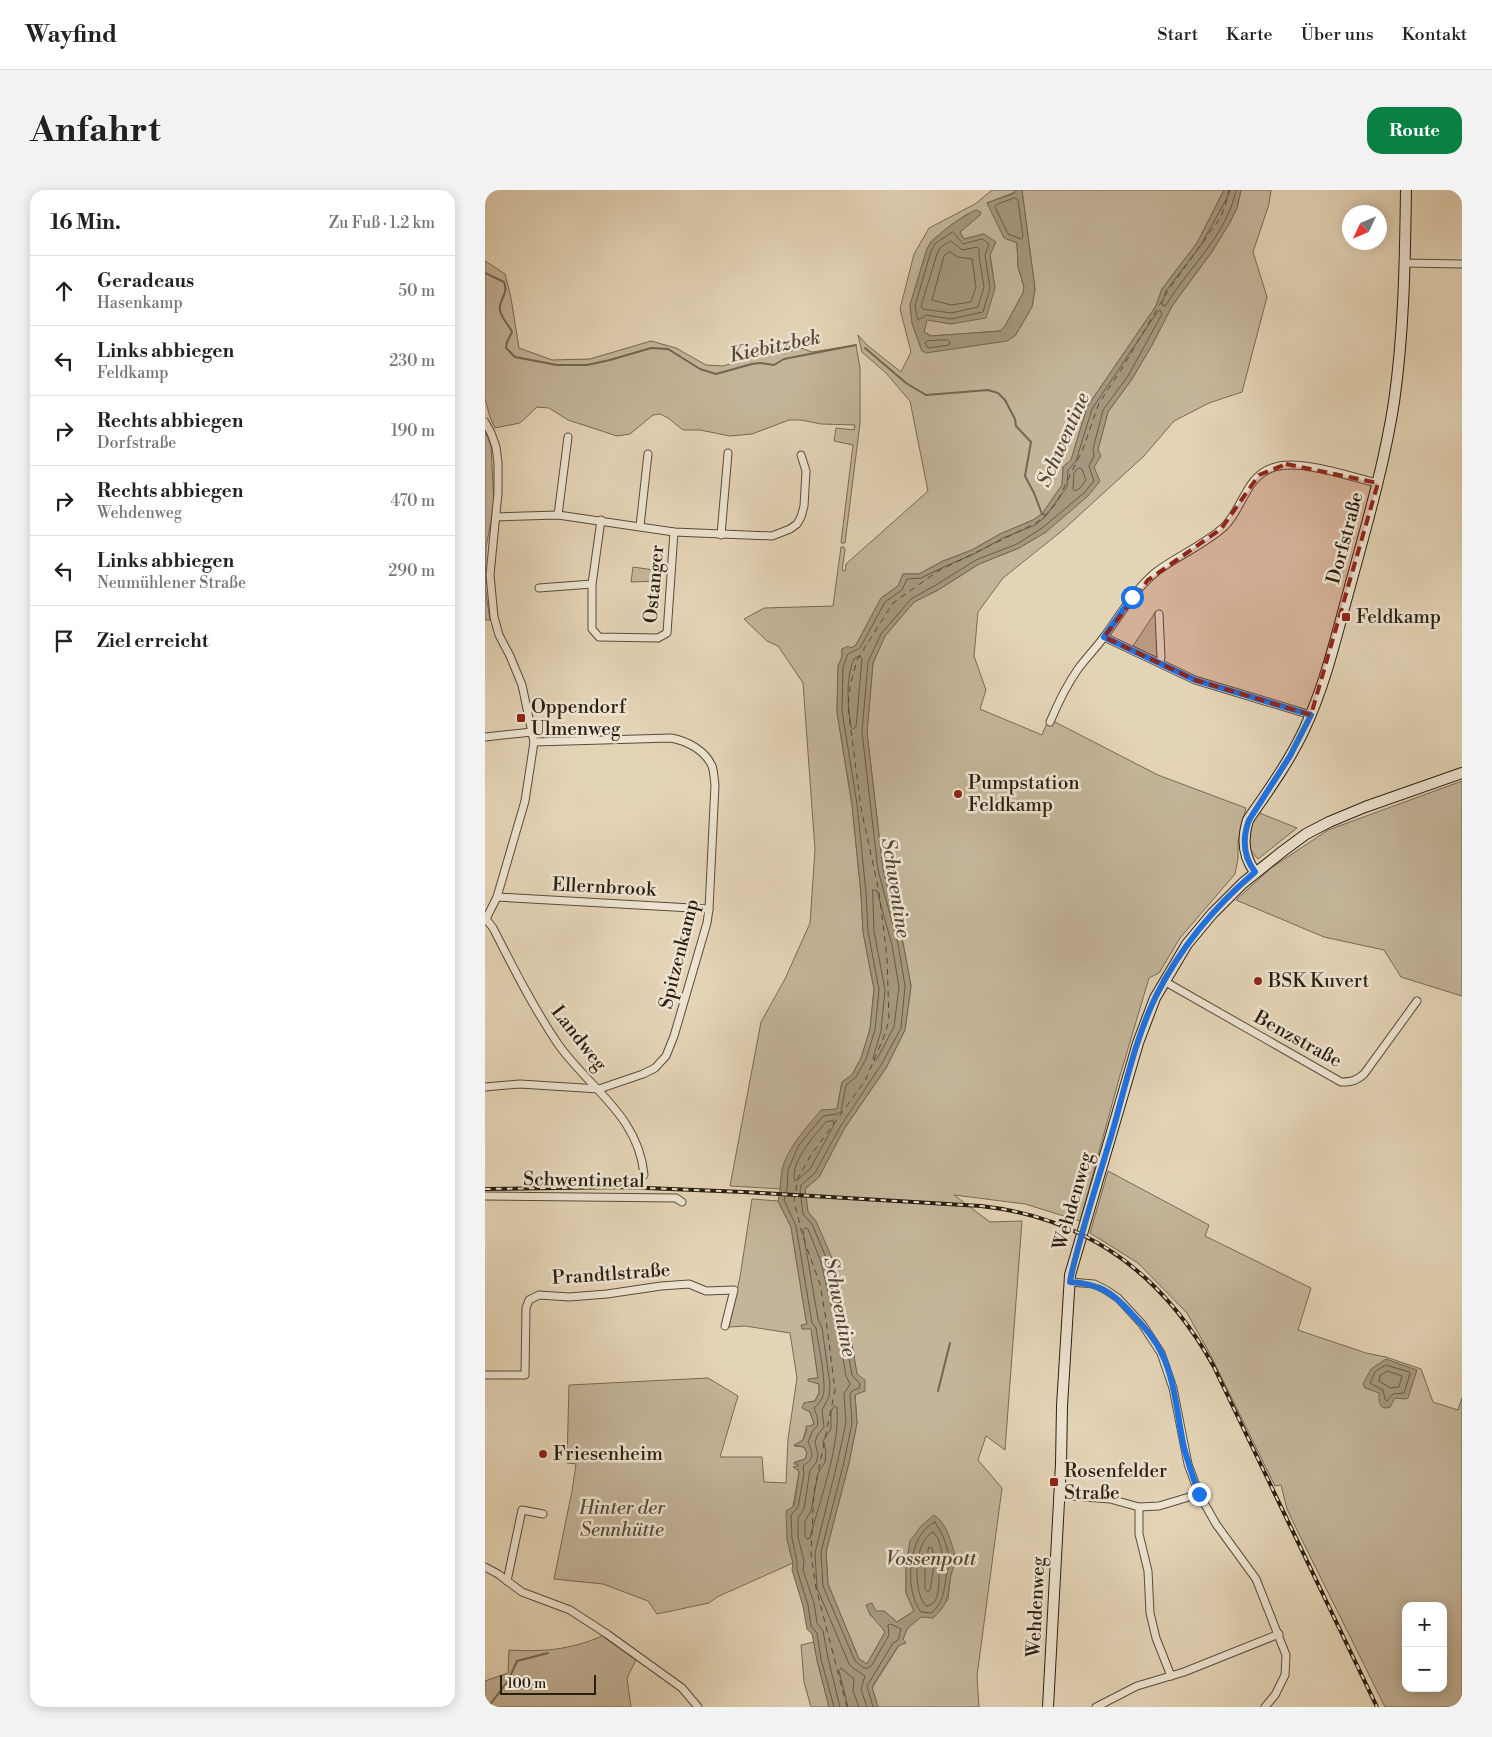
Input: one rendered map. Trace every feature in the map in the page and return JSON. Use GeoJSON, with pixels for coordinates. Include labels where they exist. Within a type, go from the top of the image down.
{"type":"FeatureCollection","features":[{"type":"Feature","properties":{"kind":"main road","name":"Dorfstraße"},"geometry":{"type":"LineString","coordinates":[[1255,872],[1248,864],[1245,851],[1245,832],[1249,820],[1290,756],[1311,715],[1330,659],[1378,483],[1389,431],[1399,359],[1405,263],[1405,190]]}},
{"type":"Feature","properties":{"kind":"main road","name":"Wehdenweg"},"geometry":{"type":"LineString","coordinates":[[1048,1707],[1062,1406],[1070,1282],[1080,1241],[1138,1043],[1155,998],[1187,944],[1235,889],[1255,872],[1307,834],[1329,822],[1365,807],[1462,773]]}},
{"type":"Feature","properties":{"kind":"street"},"geometry":{"type":"LineString","coordinates":[[1405,263],[1462,264]]}},
{"type":"Feature","properties":{"kind":"street"},"geometry":{"type":"LineString","coordinates":[[485,422],[496,447],[498,493],[490,575],[493,617],[499,635],[522,685],[534,742],[525,801],[497,897],[485,920]]}},
{"type":"Feature","properties":{"kind":"street"},"geometry":{"type":"LineString","coordinates":[[558,515],[568,437]]}},
{"type":"Feature","properties":{"kind":"street"},"geometry":{"type":"LineString","coordinates":[[721,534],[727,453]]}},
{"type":"Feature","properties":{"kind":"street"},"geometry":{"type":"LineString","coordinates":[[640,526],[648,454]]}},
{"type":"Feature","properties":{"kind":"street"},"geometry":{"type":"LineString","coordinates":[[496,518],[558,515],[674,532],[772,536],[790,529],[797,524],[801,517],[804,506],[806,471],[801,455]]}},
{"type":"Feature","properties":{"kind":"street"},"geometry":{"type":"LineString","coordinates":[[1050,722],[1079,667],[1104,637],[1132,597],[1158,571],[1221,529],[1231,519],[1251,484],[1259,475],[1269,469],[1286,464],[1299,464],[1378,483]]}},
{"type":"Feature","properties":{"kind":"street","name":"Ostanger"},"geometry":{"type":"LineString","coordinates":[[601,520],[592,584],[592,629],[599,637],[658,638],[667,632],[674,532]]}},
{"type":"Feature","properties":{"kind":"street"},"geometry":{"type":"LineString","coordinates":[[539,588],[592,584]]}},
{"type":"Feature","properties":{"kind":"street"},"geometry":{"type":"LineString","coordinates":[[1159,614],[1160,663]]}},
{"type":"Feature","properties":{"kind":"street"},"geometry":{"type":"LineString","coordinates":[[1104,637],[1195,680],[1311,715]]}},
{"type":"Feature","properties":{"kind":"street"},"geometry":{"type":"LineString","coordinates":[[485,737],[532,732]]}},
{"type":"Feature","properties":{"kind":"street","name":"Spitzenkamp"},"geometry":{"type":"LineString","coordinates":[[485,1088],[520,1084],[599,1089],[655,1068],[666,1056],[677,1027],[707,923],[709,909],[715,785],[713,767],[705,755],[682,740],[671,738],[534,742]]}},
{"type":"Feature","properties":{"kind":"street","name":"Ellernbrook"},"geometry":{"type":"LineString","coordinates":[[497,897],[709,909]]}},
{"type":"Feature","properties":{"kind":"street","name":"Landweg"},"geometry":{"type":"LineString","coordinates":[[485,920],[493,928],[522,984],[549,1030],[571,1061],[599,1089],[626,1123],[643,1163],[644,1175]]}},
{"type":"Feature","properties":{"kind":"street","name":"Benzstraße"},"geometry":{"type":"LineString","coordinates":[[1164,981],[1341,1082],[1350,1082],[1364,1074],[1417,1001]]}},
{"type":"Feature","properties":{"kind":"street","name":"Schwentinetal"},"geometry":{"type":"LineString","coordinates":[[485,1196],[676,1198],[682,1202]]}},
{"type":"Feature","properties":{"kind":"street"},"geometry":{"type":"LineString","coordinates":[[1070,1282],[1093,1284],[1118,1298],[1142,1324],[1161,1353],[1173,1388],[1188,1464],[1199,1494],[1216,1524],[1257,1579],[1286,1655],[1285,1675],[1278,1691],[1265,1707]]}},
{"type":"Feature","properties":{"kind":"street","name":"Prandtlstraße"},"geometry":{"type":"LineString","coordinates":[[485,1375],[525,1375],[526,1308],[529,1300],[539,1295],[569,1297],[689,1284],[706,1291],[733,1290],[725,1326]]}},
{"type":"Feature","properties":{"kind":"street"},"geometry":{"type":"LineString","coordinates":[[1059,1495],[1110,1499],[1139,1507],[1159,1506],[1199,1494]]}},
{"type":"Feature","properties":{"kind":"street"},"geometry":{"type":"LineString","coordinates":[[1139,1507],[1139,1534],[1148,1571],[1150,1614],[1156,1638],[1171,1676]]}},
{"type":"Feature","properties":{"kind":"street"},"geometry":{"type":"LineString","coordinates":[[507,1581],[522,1510],[543,1514]]}},
{"type":"Feature","properties":{"kind":"street"},"geometry":{"type":"LineString","coordinates":[[485,1567],[522,1592],[570,1610],[682,1688],[698,1707]]}},
{"type":"Feature","properties":{"kind":"street"},"geometry":{"type":"LineString","coordinates":[[1096,1707],[1137,1686],[1209,1663],[1279,1634]]}},
{"type":"Feature","properties":{"kind":"highlighted area"},"geometry":{"type":"Polygon","coordinates":[[[1286,464],[1378,483],[1311,715],[1195,680],[1104,637],[1148,580],[1221,529],[1259,475],[1286,464]]]}},
{"type":"Feature","properties":{"kind":"green space"},"geometry":{"type":"Polygon","coordinates":[[[992,190],[1014,190],[1015,192],[987,203],[1017,243],[1018,267],[1024,287],[1023,293],[1005,326],[1000,331],[931,336],[924,332],[926,319],[951,324],[995,288],[990,255],[984,234],[964,239],[960,232],[980,215],[967,214],[931,241],[927,249],[910,305],[912,323],[922,351],[1015,336],[1032,307],[1035,289],[1022,190],[1224,190],[1197,243],[1162,289],[1156,306],[1087,407],[1071,460],[1063,467],[1062,485],[1042,514],[972,550],[943,561],[919,574],[903,574],[898,586],[881,598],[856,645],[851,648],[842,649],[842,657],[838,666],[837,712],[852,805],[863,932],[874,989],[870,1029],[861,1058],[852,1075],[842,1082],[837,1109],[783,1169],[782,1189],[730,1186],[761,1022],[785,979],[810,923],[815,850],[803,683],[778,646],[767,641],[744,619],[764,608],[833,606],[841,547],[844,547],[845,550],[842,570],[845,571],[846,564],[928,491],[910,401],[886,373],[862,352],[858,335],[867,345],[901,372],[911,352],[900,309],[914,254],[929,228],[975,204],[992,190]]]}},
{"type":"Feature","properties":{"kind":"green space"},"geometry":{"type":"Polygon","coordinates":[[[1241,190],[1271,190],[1269,204],[1253,252],[1267,297],[1242,392],[1209,403],[1174,421],[1144,456],[1063,530],[1003,578],[978,612],[974,656],[986,690],[980,709],[1042,735],[1047,723],[1055,722],[1158,775],[1246,808],[1238,842],[1238,859],[1235,874],[1180,938],[1159,973],[1149,978],[1080,1221],[1025,1204],[954,1195],[990,1222],[1022,1221],[1005,1450],[986,1436],[978,1460],[1002,1488],[977,1676],[979,1707],[878,1707],[872,1688],[903,1639],[907,1629],[914,1621],[948,1600],[951,1571],[957,1561],[952,1548],[910,1541],[906,1569],[906,1593],[914,1611],[897,1622],[884,1611],[869,1614],[878,1621],[885,1632],[867,1664],[859,1659],[828,1584],[826,1552],[849,1463],[857,1423],[855,1395],[857,1374],[852,1345],[816,1221],[808,1212],[805,1189],[819,1177],[844,1129],[886,1068],[905,1030],[911,986],[903,943],[883,870],[867,732],[873,663],[885,636],[914,602],[938,590],[979,564],[1019,548],[1046,532],[1093,467],[1108,412],[1132,379],[1172,306],[1211,253],[1229,224],[1237,208],[1241,190]]]}},
{"type":"Feature","properties":{"kind":"green space"},"geometry":{"type":"Polygon","coordinates":[[[485,261],[505,274],[519,348],[552,360],[590,359],[651,341],[676,348],[706,365],[723,366],[769,353],[785,353],[801,348],[812,352],[856,345],[860,368],[860,423],[845,543],[841,543],[853,445],[834,441],[836,428],[854,430],[855,425],[821,424],[789,420],[752,434],[730,436],[700,430],[683,430],[660,414],[653,415],[630,434],[617,436],[568,420],[549,408],[537,407],[520,423],[495,428],[485,399],[485,261]]]}},
{"type":"Feature","properties":{"kind":"green space"},"geometry":{"type":"Polygon","coordinates":[[[485,431],[491,446],[494,505],[486,547],[485,587],[485,431]]]}},
{"type":"Feature","properties":{"kind":"green space"},"geometry":{"type":"Polygon","coordinates":[[[633,567],[661,571],[660,581],[631,582],[633,567]]]}},
{"type":"Feature","properties":{"kind":"green space"},"geometry":{"type":"Polygon","coordinates":[[[485,587],[490,620],[485,620],[485,587]]]}},
{"type":"Feature","properties":{"kind":"green space"},"geometry":{"type":"Polygon","coordinates":[[[1156,611],[1160,655],[1158,658],[1133,646],[1156,611]]]}},
{"type":"Feature","properties":{"kind":"green space"},"geometry":{"type":"Polygon","coordinates":[[[1462,781],[1462,996],[1401,977],[1384,950],[1324,937],[1236,900],[1271,868],[1328,830],[1462,781]]]}},
{"type":"Feature","properties":{"kind":"green space"},"geometry":{"type":"Polygon","coordinates":[[[1257,812],[1297,828],[1258,859],[1249,847],[1247,836],[1257,812]]]}},
{"type":"Feature","properties":{"kind":"green space"},"geometry":{"type":"Polygon","coordinates":[[[1108,1171],[1209,1225],[1205,1236],[1311,1288],[1298,1330],[1421,1369],[1433,1402],[1458,1410],[1462,1398],[1462,1707],[1385,1707],[1287,1509],[1281,1485],[1275,1486],[1211,1356],[1187,1313],[1138,1263],[1090,1233],[1108,1171]]]}},
{"type":"Feature","properties":{"kind":"green space","name":"Hinter der Sennhütte"},"geometry":{"type":"Polygon","coordinates":[[[752,1199],[778,1201],[791,1227],[807,1324],[802,1329],[811,1328],[818,1378],[809,1379],[819,1384],[819,1393],[815,1401],[804,1403],[803,1408],[810,1412],[814,1424],[806,1428],[803,1440],[794,1446],[804,1447],[807,1453],[805,1459],[795,1462],[798,1466],[795,1467],[799,1470],[799,1473],[787,1539],[793,1563],[717,1597],[709,1603],[657,1614],[648,1601],[603,1584],[554,1579],[576,1464],[567,1463],[569,1385],[708,1378],[738,1396],[720,1457],[762,1457],[764,1482],[786,1483],[788,1439],[797,1378],[790,1333],[745,1326],[729,1327],[740,1277],[752,1199]]]}},
{"type":"Feature","properties":{"kind":"green space"},"geometry":{"type":"Polygon","coordinates":[[[602,1636],[636,1660],[627,1678],[631,1707],[485,1707],[485,1681],[508,1673],[509,1650],[533,1651],[556,1649],[590,1641],[602,1636]]]}},
{"type":"Feature","properties":{"kind":"green space"},"geometry":{"type":"Polygon","coordinates":[[[814,1642],[829,1707],[811,1707],[804,1682],[801,1645],[814,1642]]]}},
{"type":"Feature","properties":{"kind":"water"},"geometry":{"type":"Polygon","coordinates":[[[1014,190],[1022,190],[1035,289],[1032,307],[1015,336],[1007,341],[926,353],[922,351],[912,323],[910,305],[927,249],[949,227],[976,210],[981,212],[980,215],[960,232],[964,239],[984,234],[996,242],[990,255],[995,288],[986,318],[951,324],[927,320],[924,332],[931,336],[1000,331],[1005,326],[1023,293],[1024,287],[1018,267],[1017,243],[1004,238],[987,203],[1015,193],[1014,190]]]}},
{"type":"Feature","properties":{"kind":"water"},"geometry":{"type":"Polygon","coordinates":[[[1224,190],[1241,190],[1237,208],[1229,224],[1211,253],[1172,306],[1132,379],[1108,412],[1098,450],[1101,456],[1094,467],[1100,481],[1088,496],[1046,532],[1019,548],[979,564],[938,590],[914,602],[885,636],[873,663],[867,732],[883,870],[903,943],[911,986],[905,1030],[886,1068],[844,1129],[819,1177],[805,1189],[808,1212],[816,1221],[832,1258],[857,1374],[865,1380],[865,1391],[855,1395],[857,1423],[849,1463],[826,1552],[828,1584],[859,1659],[867,1664],[885,1632],[871,1616],[866,1605],[872,1603],[876,1611],[884,1611],[897,1622],[914,1611],[906,1593],[906,1569],[910,1541],[921,1526],[934,1515],[946,1530],[957,1561],[953,1569],[945,1603],[933,1618],[921,1617],[907,1629],[903,1639],[906,1643],[898,1646],[872,1687],[878,1707],[829,1707],[812,1634],[807,1629],[803,1606],[792,1570],[793,1563],[787,1539],[786,1511],[794,1506],[799,1473],[793,1467],[798,1466],[798,1464],[794,1463],[805,1459],[807,1453],[804,1447],[794,1445],[803,1440],[807,1430],[806,1426],[814,1424],[810,1412],[802,1408],[804,1403],[815,1401],[819,1393],[819,1384],[808,1381],[808,1379],[818,1378],[811,1329],[802,1329],[801,1325],[807,1324],[791,1227],[778,1201],[782,1170],[788,1154],[798,1138],[821,1110],[837,1109],[842,1082],[852,1075],[861,1058],[870,1029],[874,989],[863,932],[852,805],[837,712],[838,666],[842,657],[842,649],[848,646],[851,648],[856,645],[881,598],[898,586],[903,574],[919,574],[943,561],[972,550],[1042,514],[1062,485],[1063,467],[1071,460],[1087,407],[1156,306],[1162,289],[1197,243],[1224,190]]]}},
{"type":"Feature","properties":{"kind":"water"},"geometry":{"type":"Polygon","coordinates":[[[1386,1359],[1417,1370],[1408,1398],[1395,1398],[1390,1407],[1384,1408],[1380,1405],[1379,1393],[1365,1388],[1363,1384],[1371,1369],[1386,1359]]]}},
{"type":"Feature","properties":{"kind":"waterway","name":"Kiebitzbek"},"geometry":{"type":"LineString","coordinates":[[485,273],[504,282],[505,290],[500,303],[500,310],[512,332],[506,348],[515,357],[557,365],[587,365],[651,348],[668,349],[700,369],[716,374],[752,364],[774,365],[784,359],[856,345]]}},
{"type":"Feature","properties":{"kind":"waterway","name":"Kiebitzbek"},"geometry":{"type":"LineString","coordinates":[[865,348],[906,383],[926,395],[988,390],[998,393],[1005,400],[1015,419],[1016,426],[1031,442],[1025,476],[1042,514],[1044,514]]}},
{"type":"Feature","properties":{"kind":"waterway"},"geometry":{"type":"LineString","coordinates":[[938,1391],[950,1343]]}},
{"type":"Feature","properties":{"kind":"waterway"},"geometry":{"type":"LineString","coordinates":[[488,1707],[508,1681],[517,1661],[548,1653]]}},
{"type":"Feature","properties":{"kind":"ferry route"},"geometry":{"type":"LineString","coordinates":[[847,1707],[816,1588],[811,1554],[814,1492],[835,1390],[820,1284],[803,1237],[794,1201],[798,1178],[811,1155],[865,1081],[889,1021],[887,957],[879,892],[861,808],[848,707],[850,686],[857,660],[893,603],[938,571],[1036,523],[1057,502],[1083,449],[1099,403],[1169,289],[1221,217],[1230,190]]}},
{"type":"Feature","properties":{"kind":"railway"},"geometry":{"type":"LineString","coordinates":[[485,1189],[622,1187],[981,1206],[1020,1213],[1055,1223],[1088,1238],[1119,1256],[1146,1278],[1171,1304],[1194,1334],[1214,1367],[1377,1707]]}},
{"type":"Feature","properties":{"kind":"place","name":"Feldkamp"},"geometry":{"type":"Point","coordinates":[1346,617]}},
{"type":"Feature","properties":{"kind":"place","name":"Oppendorf Ulmenweg"},"geometry":{"type":"Point","coordinates":[521,718]}},
{"type":"Feature","properties":{"kind":"place","name":"Pumpstation Feldkamp"},"geometry":{"type":"Point","coordinates":[958,794]}},
{"type":"Feature","properties":{"kind":"place","name":"BSK Kuvert"},"geometry":{"type":"Point","coordinates":[1258,981]}},
{"type":"Feature","properties":{"kind":"place","name":"Friesenheim"},"geometry":{"type":"Point","coordinates":[543,1454]}},
{"type":"Feature","properties":{"kind":"place","name":"Rosenfelder Straße"},"geometry":{"type":"Point","coordinates":[1054,1482]}},
{"type":"Feature","properties":{"kind":"route"},"geometry":{"type":"LineString","coordinates":[[1132,597],[1104,637],[1195,680],[1311,715],[1290,756],[1249,820],[1245,832],[1245,851],[1248,864],[1255,872],[1235,889],[1187,944],[1155,998],[1138,1043],[1082,1234],[1070,1282],[1093,1284],[1118,1298],[1142,1324],[1161,1353],[1173,1388],[1188,1464],[1199,1494]]}},
{"type":"Feature","properties":{"kind":"water label","name":"Schwentine"},"geometry":{"type":"Point","coordinates":[1064,440]}},
{"type":"Feature","properties":{"kind":"water label","name":"Schwentine"},"geometry":{"type":"Point","coordinates":[895,888]}},
{"type":"Feature","properties":{"kind":"water label","name":"Schwentine"},"geometry":{"type":"Point","coordinates":[839,1307]}},
{"type":"Feature","properties":{"kind":"water label","name":"Vossenpott"},"geometry":{"type":"Point","coordinates":[931,1559]}}]}
